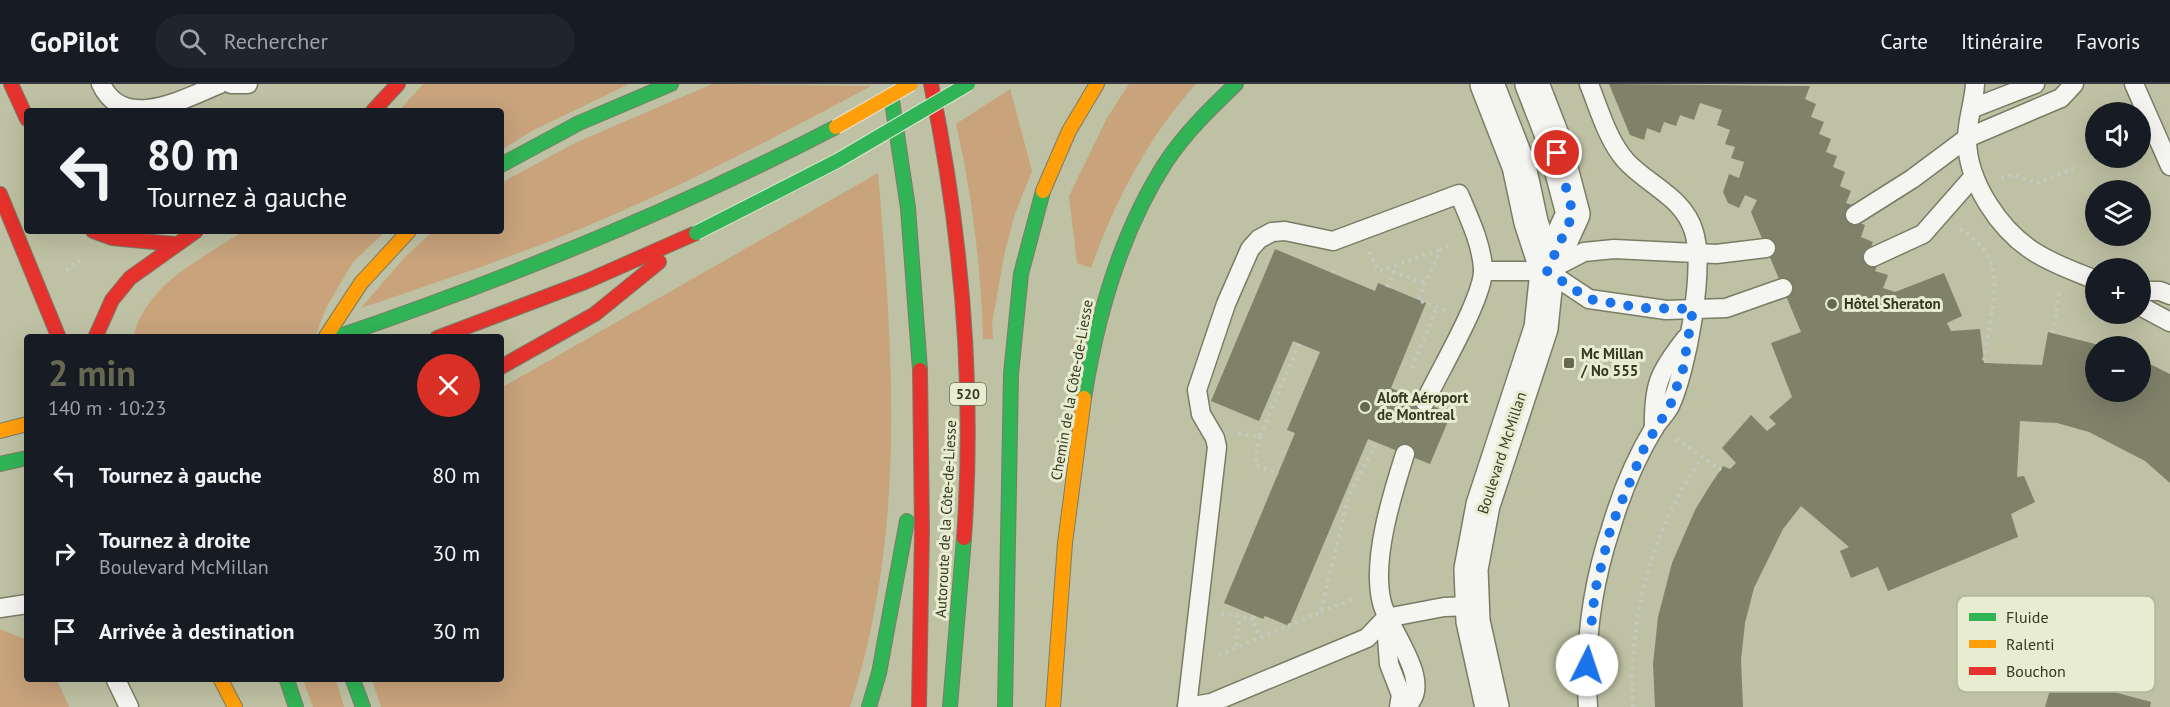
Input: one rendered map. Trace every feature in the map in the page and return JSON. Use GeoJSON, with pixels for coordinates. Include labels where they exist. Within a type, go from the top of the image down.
{"type":"FeatureCollection","features":[{"type":"Feature","properties":{"kind":"main road"},"geometry":{"type":"LineString","coordinates":[[11,84],[24,112]]}},
{"type":"Feature","properties":{"kind":"main road"},"geometry":{"type":"LineString","coordinates":[[376,108],[398,84]]}},
{"type":"Feature","properties":{"kind":"main road"},"geometry":{"type":"LineString","coordinates":[[504,163],[579,123],[671,84]]}},
{"type":"Feature","properties":{"kind":"main road","name":"Autoroute de la Côte-de-Liesse"},"geometry":{"type":"LineString","coordinates":[[889,84],[905,183],[917,291],[922,436],[919,707]]}},
{"type":"Feature","properties":{"kind":"main road"},"geometry":{"type":"LineString","coordinates":[[346,334],[545,262],[643,222],[836,127],[911,84]]}},
{"type":"Feature","properties":{"kind":"main road","name":"Autoroute de la Côte-de-Liesse"},"geometry":{"type":"LineString","coordinates":[[931,84],[951,187],[967,333],[967,491],[950,707]]}},
{"type":"Feature","properties":{"kind":"main road"},"geometry":{"type":"LineString","coordinates":[[448,334],[585,282],[696,233],[837,161],[968,84]]}},
{"type":"Feature","properties":{"kind":"main road"},"geometry":{"type":"LineString","coordinates":[[1005,707],[1008,458],[1014,319],[1020,274],[1036,210],[1062,146],[1097,84]]}},
{"type":"Feature","properties":{"kind":"main road","name":"Chemin de la Côte-de-Liesse"},"geometry":{"type":"LineString","coordinates":[[1053,707],[1060,591],[1071,485],[1093,349],[1107,289],[1128,229],[1151,184],[1193,126],[1236,84]]}},
{"type":"Feature","properties":{"kind":"main road"},"geometry":{"type":"LineString","coordinates":[[1,201],[57,334]]}},
{"type":"Feature","properties":{"kind":"main road"},"geometry":{"type":"LineString","coordinates":[[504,365],[595,314],[696,233]]}},
{"type":"Feature","properties":{"kind":"main road"},"geometry":{"type":"LineString","coordinates":[[101,234],[112,238],[174,244]]}},
{"type":"Feature","properties":{"kind":"main road"},"geometry":{"type":"LineString","coordinates":[[97,334],[120,288],[139,270],[191,234]]}},
{"type":"Feature","properties":{"kind":"main road"},"geometry":{"type":"LineString","coordinates":[[328,334],[361,283],[406,234]]}},
{"type":"Feature","properties":{"kind":"main road"},"geometry":{"type":"LineString","coordinates":[[0,431],[24,425]]}},
{"type":"Feature","properties":{"kind":"main road"},"geometry":{"type":"LineString","coordinates":[[869,707],[879,673],[922,436]]}},
{"type":"Feature","properties":{"kind":"main road"},"geometry":{"type":"LineString","coordinates":[[0,464],[24,459]]}},
{"type":"Feature","properties":{"kind":"main road"},"geometry":{"type":"LineString","coordinates":[[222,682],[235,707]]}},
{"type":"Feature","properties":{"kind":"main road"},"geometry":{"type":"LineString","coordinates":[[288,682],[296,707]]}},
{"type":"Feature","properties":{"kind":"main road"},"geometry":{"type":"LineString","coordinates":[[354,682],[363,707]]}},
{"type":"Feature","properties":{"kind":"street","name":"Boulevard McMillan"},"geometry":{"type":"LineString","coordinates":[[1487,84],[1519,166],[1531,222],[1547,271],[1546,300],[1533,358],[1483,505],[1471,569],[1472,606],[1477,644],[1492,707]]}},
{"type":"Feature","properties":{"kind":"street","name":"Boulevard McMillan"},"geometry":{"type":"LineString","coordinates":[[1532,84],[1553,138],[1573,214],[1547,271]]}},
{"type":"Feature","properties":{"kind":"lane"},"geometry":{"type":"LineString","coordinates":[[101,84],[114,100],[129,108]]}},
{"type":"Feature","properties":{"kind":"lane"},"geometry":{"type":"LineString","coordinates":[[155,108],[220,84]]}},
{"type":"Feature","properties":{"kind":"lane"},"geometry":{"type":"LineString","coordinates":[[231,84],[248,84]]}},
{"type":"Feature","properties":{"kind":"lane"},"geometry":{"type":"LineString","coordinates":[[1588,707],[1587,665],[1590,626],[1602,559],[1623,496],[1654,429],[1673,397],[1683,369],[1693,309],[1697,253],[1695,232],[1687,216],[1677,202],[1625,160],[1608,131],[1589,84]]}},
{"type":"Feature","properties":{"kind":"lane"},"geometry":{"type":"LineString","coordinates":[[1975,84],[1967,138],[1974,176],[1995,213],[2035,253],[2085,275]]}},
{"type":"Feature","properties":{"kind":"lane"},"geometry":{"type":"LineString","coordinates":[[1972,108],[2035,84]]}},
{"type":"Feature","properties":{"kind":"lane"},"geometry":{"type":"LineString","coordinates":[[1856,215],[1912,179],[1967,138],[2061,98],[2074,84]]}},
{"type":"Feature","properties":{"kind":"lane"},"geometry":{"type":"LineString","coordinates":[[2134,84],[2170,166]]}},
{"type":"Feature","properties":{"kind":"lane"},"geometry":{"type":"LineString","coordinates":[[1873,257],[1923,234],[1974,176]]}},
{"type":"Feature","properties":{"kind":"lane"},"geometry":{"type":"LineString","coordinates":[[1425,402],[1468,316],[1483,271],[1475,233],[1460,194],[1333,241],[1302,233],[1272,232],[1259,239],[1250,249],[1216,329],[1197,390],[1201,414],[1215,438],[1217,447],[1187,707],[1211,702],[1367,638],[1386,618],[1444,607],[1472,606]]}},
{"type":"Feature","properties":{"kind":"lane"},"geometry":{"type":"LineString","coordinates":[[1483,271],[1547,271],[1584,252],[1629,249],[1697,253],[1766,248]]}},
{"type":"Feature","properties":{"kind":"lane"},"geometry":{"type":"LineString","coordinates":[[1547,271],[1589,299],[1641,308],[1726,308],[1783,288]]}},
{"type":"Feature","properties":{"kind":"lane"},"geometry":{"type":"LineString","coordinates":[[2151,291],[2160,291],[2170,295]]}},
{"type":"Feature","properties":{"kind":"lane"},"geometry":{"type":"LineString","coordinates":[[2151,312],[2170,322]]}},
{"type":"Feature","properties":{"kind":"lane"},"geometry":{"type":"LineString","coordinates":[[1405,454],[1390,506],[1380,565],[1381,601],[1386,618],[1407,657],[1417,683],[1412,702],[1405,707]]}},
{"type":"Feature","properties":{"kind":"lane"},"geometry":{"type":"LineString","coordinates":[[0,608],[24,604]]}},
{"type":"Feature","properties":{"kind":"lane"},"geometry":{"type":"LineString","coordinates":[[1386,618],[1389,664],[1401,695],[1399,707]]}},
{"type":"Feature","properties":{"kind":"lane"},"geometry":{"type":"LineString","coordinates":[[117,682],[129,707]]}},
{"type":"Feature","properties":{"kind":"path"},"geometry":{"type":"LineString","coordinates":[[1998,179],[2013,175],[2037,183],[2074,168]]}},
{"type":"Feature","properties":{"kind":"path"},"geometry":{"type":"LineString","coordinates":[[1951,224],[1980,243],[1995,270],[1984,363]]}},
{"type":"Feature","properties":{"kind":"path"},"geometry":{"type":"LineString","coordinates":[[1449,312],[1418,300],[1440,250],[1458,242]]}},
{"type":"Feature","properties":{"kind":"path"},"geometry":{"type":"LineString","coordinates":[[56,275],[85,257]]}},
{"type":"Feature","properties":{"kind":"path"},"geometry":{"type":"LineString","coordinates":[[1387,287],[1393,269],[1425,284]]}},
{"type":"Feature","properties":{"kind":"path"},"geometry":{"type":"LineString","coordinates":[[2053,333],[2059,289]]}},
{"type":"Feature","properties":{"kind":"path"},"geometry":{"type":"LineString","coordinates":[[1410,371],[1437,307]]}},
{"type":"Feature","properties":{"kind":"path"},"geometry":{"type":"LineString","coordinates":[[1278,474],[1255,464],[1260,436],[1299,344]]}},
{"type":"Feature","properties":{"kind":"path"},"geometry":{"type":"LineString","coordinates":[[1674,433],[1676,439],[1721,470]]}},
{"type":"Feature","properties":{"kind":"path"},"geometry":{"type":"LineString","coordinates":[[1233,434],[1260,436]]}},
{"type":"Feature","properties":{"kind":"path"},"geometry":{"type":"LineString","coordinates":[[1321,612],[1346,506],[1353,486],[1377,442]]}},
{"type":"Feature","properties":{"kind":"path"},"geometry":{"type":"LineString","coordinates":[[1633,707],[1635,623],[1649,562],[1669,510],[1702,457]]}},
{"type":"Feature","properties":{"kind":"path"},"geometry":{"type":"LineString","coordinates":[[1217,655],[1346,603]]}},
{"type":"Feature","properties":{"kind":"path"},"geometry":{"type":"LineString","coordinates":[[1214,614],[1254,618],[1260,638]]}},
{"type":"Feature","properties":{"kind":"path"},"geometry":{"type":"LineString","coordinates":[[1236,647],[1240,616]]}},
{"type":"Feature","properties":{"kind":"shaded area"},"geometry":{"type":"Polygon","coordinates":[[[423,84],[629,84],[532,131],[504,148],[504,108],[402,108],[423,84]]]}},
{"type":"Feature","properties":{"kind":"shaded area"},"geometry":{"type":"Polygon","coordinates":[[[712,84],[871,86],[748,151],[590,225],[361,308],[404,258],[430,234],[504,234],[504,181],[575,143],[712,84]]]}},
{"type":"Feature","properties":{"kind":"shaded area"},"geometry":{"type":"Polygon","coordinates":[[[1129,84],[1196,84],[1163,126],[1134,171],[1111,218],[1091,268],[1077,263],[1069,196],[1107,118],[1129,84]]]}},
{"type":"Feature","properties":{"kind":"shaded area"},"geometry":{"type":"Polygon","coordinates":[[[1010,89],[1032,171],[1015,214],[1005,251],[992,323],[993,339],[983,339],[975,231],[956,124],[1010,89]]]}},
{"type":"Feature","properties":{"kind":"shaded area"},"geometry":{"type":"Polygon","coordinates":[[[878,173],[891,375],[888,509],[881,575],[868,641],[850,707],[381,707],[373,682],[504,682],[504,386],[878,173]]]}},
{"type":"Feature","properties":{"kind":"shaded area"},"geometry":{"type":"Polygon","coordinates":[[[238,234],[383,234],[353,262],[326,308],[316,334],[134,334],[150,302],[162,288],[193,263],[238,234]]]}},
{"type":"Feature","properties":{"kind":"shaded area"},"geometry":{"type":"Polygon","coordinates":[[[0,629],[24,639],[24,682],[58,682],[69,707],[0,707],[0,629]]]}},
{"type":"Feature","properties":{"kind":"shaded area"},"geometry":{"type":"Polygon","coordinates":[[[304,682],[337,682],[344,707],[313,707],[304,682]]]}},
{"type":"Feature","properties":{"kind":"building"},"geometry":{"type":"Polygon","coordinates":[[[1609,84],[1810,86],[1805,99],[1816,104],[1811,117],[1824,122],[1819,134],[1831,139],[1826,152],[1837,156],[1833,167],[1845,172],[1840,186],[1851,191],[1846,203],[1859,207],[1854,221],[1865,225],[1861,237],[1873,242],[1868,255],[1879,260],[1875,271],[1888,275],[1883,288],[1895,292],[1944,273],[1962,316],[1947,323],[1951,331],[1980,329],[1984,363],[2042,365],[2048,332],[2085,341],[2085,402],[2151,402],[2151,364],[2170,374],[2170,483],[2145,461],[2089,432],[2057,423],[2020,421],[2017,477],[2024,476],[2035,502],[2011,514],[2018,537],[1888,591],[1878,567],[1851,578],[1840,551],[1849,547],[1801,506],[1783,529],[1754,588],[1745,623],[1741,660],[1743,707],[1655,707],[1653,664],[1658,617],[1672,563],[1695,510],[1709,487],[1723,466],[1730,469],[1736,463],[1722,448],[1751,415],[1767,431],[1776,424],[1769,417],[1792,397],[1771,343],[1801,332],[1751,212],[1757,200],[1745,195],[1739,208],[1728,203],[1723,192],[1729,174],[1739,178],[1744,162],[1731,158],[1735,147],[1725,144],[1730,130],[1717,125],[1722,110],[1700,103],[1694,120],[1680,115],[1676,126],[1664,122],[1660,133],[1647,128],[1644,140],[1630,135],[1609,84]]]}},
{"type":"Feature","properties":{"kind":"building"},"geometry":{"type":"Polygon","coordinates":[[[1275,249],[1375,291],[1378,283],[1426,303],[1391,388],[1451,414],[1430,464],[1368,439],[1289,626],[1265,616],[1263,619],[1224,603],[1295,433],[1287,430],[1320,352],[1293,341],[1259,421],[1211,401],[1275,249]]]}},
{"type":"Feature","properties":{"kind":"building"},"geometry":{"type":"Polygon","coordinates":[[[2049,692],[2114,692],[2151,702],[2150,707],[2045,707],[2049,692]]]}},
{"type":"Feature","properties":{"kind":"traffic: fast"},"geometry":{"type":"LineString","coordinates":[[504,163],[579,123],[671,84]]}},
{"type":"Feature","properties":{"kind":"traffic: fast"},"geometry":{"type":"LineString","coordinates":[[696,233],[837,161],[968,84]]}},
{"type":"Feature","properties":{"kind":"traffic: fast"},"geometry":{"type":"LineString","coordinates":[[1084,398],[1104,306],[1123,246],[1136,217],[1173,151],[1236,84]]}},
{"type":"Feature","properties":{"kind":"traffic: fast"},"geometry":{"type":"LineString","coordinates":[[892,101],[908,208],[920,370]]}},
{"type":"Feature","properties":{"kind":"traffic: fast"},"geometry":{"type":"LineString","coordinates":[[345,334],[463,292],[589,242],[714,187],[836,127]]}},
{"type":"Feature","properties":{"kind":"traffic: fast"},"geometry":{"type":"LineString","coordinates":[[1005,707],[1011,374],[1021,274],[1043,191]]}},
{"type":"Feature","properties":{"kind":"traffic: fast"},"geometry":{"type":"LineString","coordinates":[[0,464],[24,459]]}},
{"type":"Feature","properties":{"kind":"traffic: fast"},"geometry":{"type":"LineString","coordinates":[[869,707],[879,673],[907,521]]}},
{"type":"Feature","properties":{"kind":"traffic: fast"},"geometry":{"type":"LineString","coordinates":[[950,707],[964,538]]}},
{"type":"Feature","properties":{"kind":"traffic: fast"},"geometry":{"type":"LineString","coordinates":[[288,682],[296,707]]}},
{"type":"Feature","properties":{"kind":"traffic: fast"},"geometry":{"type":"LineString","coordinates":[[354,682],[363,707]]}},
{"type":"Feature","properties":{"kind":"traffic: slow"},"geometry":{"type":"LineString","coordinates":[[836,127],[911,84]]}},
{"type":"Feature","properties":{"kind":"traffic: slow"},"geometry":{"type":"LineString","coordinates":[[1043,191],[1069,131],[1097,84]]}},
{"type":"Feature","properties":{"kind":"traffic: slow"},"geometry":{"type":"LineString","coordinates":[[328,334],[361,283],[406,234]]}},
{"type":"Feature","properties":{"kind":"traffic: slow"},"geometry":{"type":"LineString","coordinates":[[1053,707],[1065,543],[1084,398]]}},
{"type":"Feature","properties":{"kind":"traffic: slow"},"geometry":{"type":"LineString","coordinates":[[0,431],[24,425]]}},
{"type":"Feature","properties":{"kind":"traffic: slow"},"geometry":{"type":"LineString","coordinates":[[222,682],[235,707]]}},
{"type":"Feature","properties":{"kind":"traffic: jam"},"geometry":{"type":"LineString","coordinates":[[11,84],[24,112]]}},
{"type":"Feature","properties":{"kind":"traffic: jam"},"geometry":{"type":"LineString","coordinates":[[376,108],[398,84]]}},
{"type":"Feature","properties":{"kind":"traffic: jam"},"geometry":{"type":"LineString","coordinates":[[931,84],[951,197],[963,310],[968,423],[964,538]]}},
{"type":"Feature","properties":{"kind":"traffic: jam"},"geometry":{"type":"LineString","coordinates":[[0,194],[57,334]]}},
{"type":"Feature","properties":{"kind":"traffic: jam"},"geometry":{"type":"LineString","coordinates":[[448,334],[585,282],[696,233]]}},
{"type":"Feature","properties":{"kind":"traffic: jam"},"geometry":{"type":"LineString","coordinates":[[101,234],[112,238],[174,244]]}},
{"type":"Feature","properties":{"kind":"traffic: jam"},"geometry":{"type":"LineString","coordinates":[[97,334],[112,300],[130,278],[192,234]]}},
{"type":"Feature","properties":{"kind":"traffic: jam"},"geometry":{"type":"LineString","coordinates":[[504,365],[595,314],[659,262]]}},
{"type":"Feature","properties":{"kind":"traffic: jam"},"geometry":{"type":"LineString","coordinates":[[919,707],[922,530],[920,370]]}},
{"type":"Feature","properties":{"kind":"place","name":"Hôtel Sheraton"},"geometry":{"type":"Point","coordinates":[1832,304]}},
{"type":"Feature","properties":{"kind":"place","name":"Mc Millan / No 555"},"geometry":{"type":"Point","coordinates":[1569,363]}},
{"type":"Feature","properties":{"kind":"place","name":"Aloft Aéroport de Montreal"},"geometry":{"type":"Point","coordinates":[1365,407]}},
{"type":"Feature","properties":{"kind":"route"},"geometry":{"type":"LineString","coordinates":[[1557,153],[1573,214],[1547,271],[1589,299],[1641,308],[1688,311],[1693,309],[1683,369],[1670,406],[1645,446],[1611,527],[1595,591],[1587,665]]}}]}
